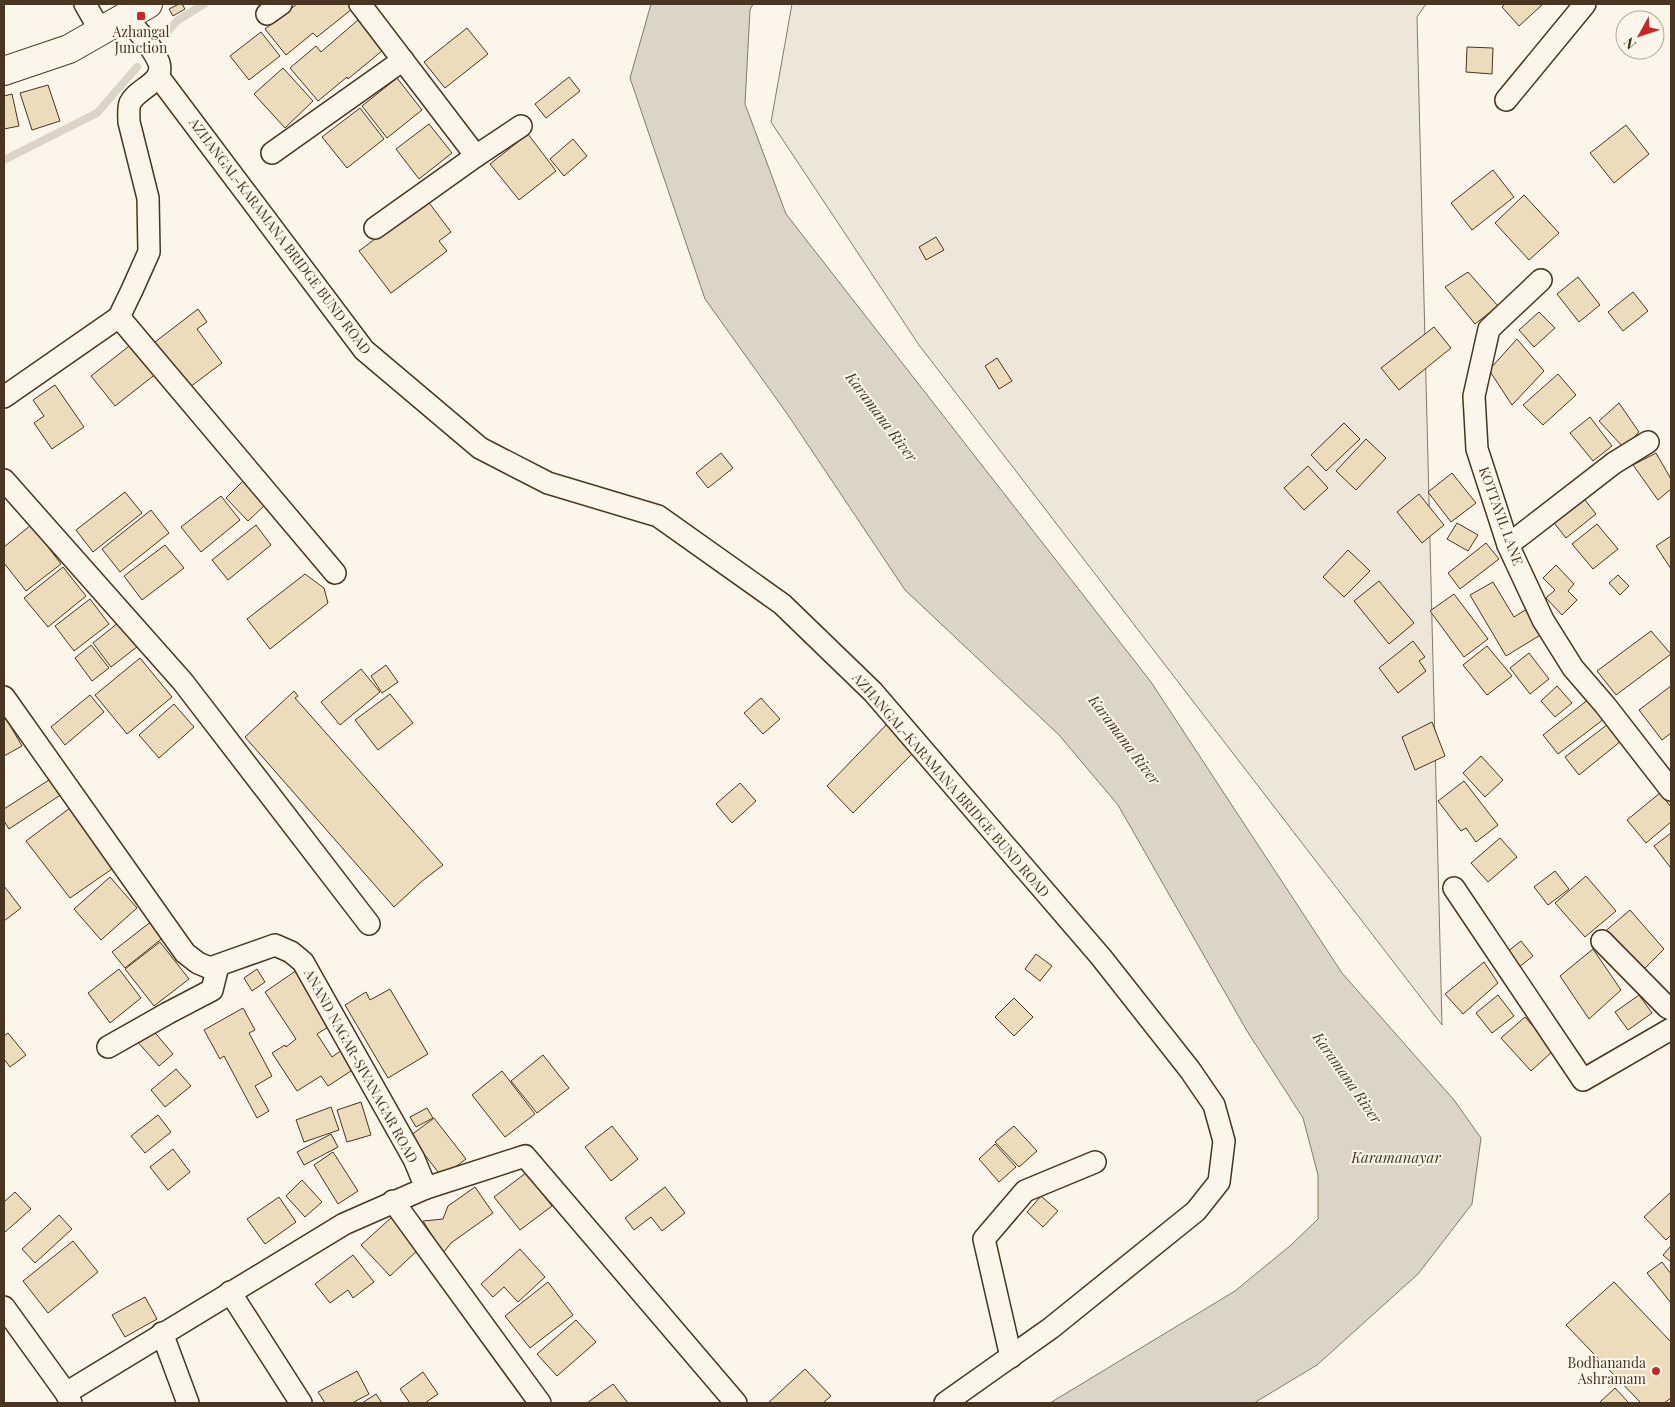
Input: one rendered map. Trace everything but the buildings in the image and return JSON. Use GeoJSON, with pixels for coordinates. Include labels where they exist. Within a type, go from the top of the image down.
{"type":"FeatureCollection","features":[{"type":"Feature","properties":{"kind":"main road"},"geometry":{"type":"LineString","coordinates":[[4,71],[69,49],[138,10]]}},
{"type":"Feature","properties":{"kind":"street"},"geometry":{"type":"LineString","coordinates":[[85,4],[101,32]]}},
{"type":"Feature","properties":{"kind":"street"},"geometry":{"type":"LineString","coordinates":[[360,4],[476,156]]}},
{"type":"Feature","properties":{"kind":"street"},"geometry":{"type":"LineString","coordinates":[[1506,100],[1585,4]]}},
{"type":"Feature","properties":{"kind":"street"},"geometry":{"type":"LineString","coordinates":[[4,397],[119,318],[149,252],[148,198],[129,122],[129,110],[131,102],[158,76],[159,69],[138,10]]}},
{"type":"Feature","properties":{"kind":"street"},"geometry":{"type":"LineString","coordinates":[[272,153],[403,60]]}},
{"type":"Feature","properties":{"kind":"street","name":"AZHANGAL-KARAMANA BRIDGE BUND ROAD"},"geometry":{"type":"LineString","coordinates":[[158,76],[364,350],[480,448],[548,483],[658,516],[782,604],[866,686],[1101,958],[1190,1070],[1214,1105],[1224,1141],[1219,1182],[1196,1211],[1051,1328],[945,1403]]}},
{"type":"Feature","properties":{"kind":"street"},"geometry":{"type":"LineString","coordinates":[[375,228],[521,126]]}},
{"type":"Feature","properties":{"kind":"street","name":"KOTTAYIL LANE"},"geometry":{"type":"LineString","coordinates":[[1541,280],[1489,328],[1474,396],[1477,449],[1508,545],[1544,620],[1573,668],[1605,705],[1671,790]]}},
{"type":"Feature","properties":{"kind":"street"},"geometry":{"type":"LineString","coordinates":[[119,318],[336,573]]}},
{"type":"Feature","properties":{"kind":"street"},"geometry":{"type":"LineString","coordinates":[[1508,545],[1614,463],[1648,442]]}},
{"type":"Feature","properties":{"kind":"street"},"geometry":{"type":"LineString","coordinates":[[4,480],[183,682],[369,924]]}},
{"type":"Feature","properties":{"kind":"street"},"geometry":{"type":"LineString","coordinates":[[4,697],[185,953],[198,963],[210,968],[218,966],[212,990],[168,1012],[108,1047]]}},
{"type":"Feature","properties":{"kind":"street"},"geometry":{"type":"LineString","coordinates":[[1454,888],[1584,1080],[1671,1029]]}},
{"type":"Feature","properties":{"kind":"street"},"geometry":{"type":"LineString","coordinates":[[1602,941],[1671,1009]]}},
{"type":"Feature","properties":{"kind":"street","name":"ANAND NAGAR-SIVANAGAR ROAD"},"geometry":{"type":"LineString","coordinates":[[218,966],[275,945],[291,952],[303,962],[414,1159],[426,1188]]}},
{"type":"Feature","properties":{"kind":"street"},"geometry":{"type":"LineString","coordinates":[[4,1307],[68,1398],[162,1333],[344,1224],[426,1188],[525,1156],[736,1403]]}},
{"type":"Feature","properties":{"kind":"street"},"geometry":{"type":"LineString","coordinates":[[1011,1357],[984,1239],[1025,1191],[1095,1162]]}},
{"type":"Feature","properties":{"kind":"street"},"geometry":{"type":"LineString","coordinates":[[393,1201],[540,1403]]}},
{"type":"Feature","properties":{"kind":"street"},"geometry":{"type":"LineString","coordinates":[[230,1292],[301,1403]]}},
{"type":"Feature","properties":{"kind":"street"},"geometry":{"type":"LineString","coordinates":[[162,1333],[188,1403]]}},
{"type":"Feature","properties":{"kind":"shaded area"},"geometry":{"type":"Polygon","coordinates":[[[792,4],[1426,4],[1417,17],[1442,1025],[919,345],[771,122],[792,4]]]}},
{"type":"Feature","properties":{"kind":"water","name":"Karamanayar"},"geometry":{"type":"Polygon","coordinates":[[[651,4],[753,4],[750,10],[745,104],[786,214],[1151,682],[1342,973],[1454,1100],[1481,1138],[1472,1204],[1418,1274],[1317,1365],[1254,1403],[1050,1403],[1235,1291],[1291,1245],[1318,1219],[1318,1175],[1303,1118],[1247,1031],[1118,805],[1059,735],[905,590],[788,415],[705,299],[630,78],[651,4]]]}},
{"type":"Feature","properties":{"kind":"waterway"},"geometry":{"type":"LineString","coordinates":[[166,33],[178,20],[204,4]]}},
{"type":"Feature","properties":{"kind":"waterway"},"geometry":{"type":"LineString","coordinates":[[4,160],[97,113],[137,67]]}},
{"type":"Feature","properties":{"kind":"place","name":"Azhangal Junction"},"geometry":{"type":"Point","coordinates":[141,16]}},
{"type":"Feature","properties":{"kind":"place","name":"Bodhananda Ashramam"},"geometry":{"type":"Point","coordinates":[1656,1371]}},
{"type":"Feature","properties":{"kind":"water label","name":"Karamana River"},"geometry":{"type":"Point","coordinates":[881,417]}},
{"type":"Feature","properties":{"kind":"water label","name":"Karamana River"},"geometry":{"type":"Point","coordinates":[1124,740]}},
{"type":"Feature","properties":{"kind":"water label","name":"Karamana River"},"geometry":{"type":"Point","coordinates":[1347,1078]}}]}
